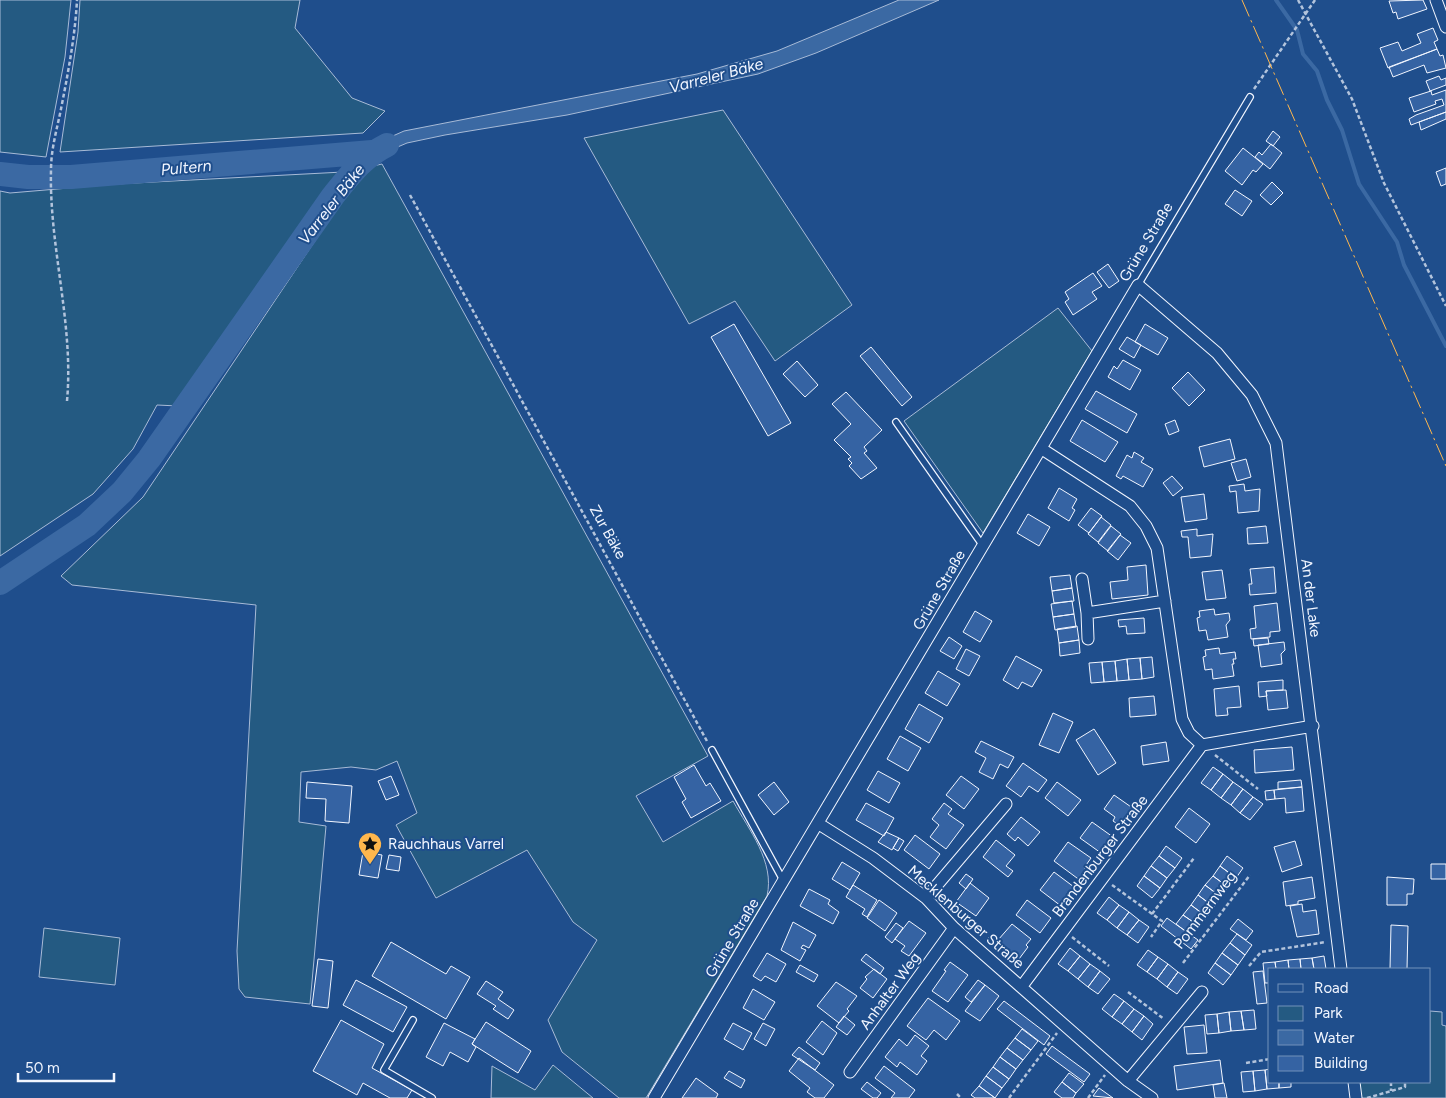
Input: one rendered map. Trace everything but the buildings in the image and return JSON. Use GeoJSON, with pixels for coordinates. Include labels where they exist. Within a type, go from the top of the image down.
{"type":"FeatureCollection","features":[{"type":"Feature","properties":{"kind":"street"},"geometry":{"type":"LineString","coordinates":[[1436,0],[1446,27]]}},
{"type":"Feature","properties":{"kind":"street","name":"Grüne Straße"},"geometry":{"type":"LineString","coordinates":[[654,1098],[1042,449],[1138,284]]}},
{"type":"Feature","properties":{"kind":"street","name":"An der Lake"},"geometry":{"type":"LineString","coordinates":[[1138,284],[1217,353],[1252,395],[1276,443],[1313,726],[1341,968]]}},
{"type":"Feature","properties":{"kind":"street"},"geometry":{"type":"LineString","coordinates":[[1042,449],[1130,506],[1146,526],[1157,548],[1182,719],[1188,733],[1202,745],[1313,726]]}},
{"type":"Feature","properties":{"kind":"street"},"geometry":{"type":"LineString","coordinates":[[1082,580],[1087,612],[1088,639]]}},
{"type":"Feature","properties":{"kind":"street"},"geometry":{"type":"LineString","coordinates":[[1087,612],[1165,601]]}},
{"type":"Feature","properties":{"kind":"street","name":"Brandenburger Straße"},"geometry":{"type":"LineString","coordinates":[[1022,986],[1202,745]]}},
{"type":"Feature","properties":{"kind":"street"},"geometry":{"type":"LineString","coordinates":[[926,898],[1006,804]]}},
{"type":"Feature","properties":{"kind":"street","name":"Mecklenburger Straße"},"geometry":{"type":"LineString","coordinates":[[819,824],[873,858],[926,898],[954,928],[1128,1081],[1152,1098]]}},
{"type":"Feature","properties":{"kind":"street","name":"Anhalter Weg"},"geometry":{"type":"LineString","coordinates":[[850,1072],[954,928]]}},
{"type":"Feature","properties":{"kind":"street"},"geometry":{"type":"LineString","coordinates":[[1128,1081],[1202,992]]}},
{"type":"Feature","properties":{"kind":"street"},"geometry":{"type":"LineString","coordinates":[[1354,1083],[1356,1098]]}},
{"type":"Feature","properties":{"kind":"lane","name":"Grüne Straße"},"geometry":{"type":"LineString","coordinates":[[1138,284],[1250,97]]}},
{"type":"Feature","properties":{"kind":"lane"},"geometry":{"type":"LineString","coordinates":[[896,422],[983,546]]}},
{"type":"Feature","properties":{"kind":"lane"},"geometry":{"type":"LineString","coordinates":[[712,750],[784,881]]}},
{"type":"Feature","properties":{"kind":"lane"},"geometry":{"type":"LineString","coordinates":[[413,1020],[384,1070],[432,1098]]}},
{"type":"Feature","properties":{"kind":"path"},"geometry":{"type":"LineString","coordinates":[[67,401],[68,359],[51,185],[51,168],[70,60],[77,0]]}},
{"type":"Feature","properties":{"kind":"path"},"geometry":{"type":"LineString","coordinates":[[1298,0],[1306,11],[1352,99],[1384,183],[1446,306]]}},
{"type":"Feature","properties":{"kind":"path"},"geometry":{"type":"LineString","coordinates":[[1250,97],[1283,44],[1315,0]]}},
{"type":"Feature","properties":{"kind":"path","name":"Zur Bäke"},"geometry":{"type":"LineString","coordinates":[[410,195],[712,750]]}},
{"type":"Feature","properties":{"kind":"path"},"geometry":{"type":"LineString","coordinates":[[1202,745],[1258,789]]}},
{"type":"Feature","properties":{"kind":"path"},"geometry":{"type":"LineString","coordinates":[[1102,879],[1152,914],[1194,858]]}},
{"type":"Feature","properties":{"kind":"path","name":"Pommernweg"},"geometry":{"type":"LineString","coordinates":[[1184,963],[1250,875]]}},
{"type":"Feature","properties":{"kind":"path","name":"Pommernweg"},"geometry":{"type":"LineString","coordinates":[[1151,937],[1162,921],[1152,914]]}},
{"type":"Feature","properties":{"kind":"path"},"geometry":{"type":"LineString","coordinates":[[1063,930],[1109,966]]}},
{"type":"Feature","properties":{"kind":"path"},"geometry":{"type":"LineString","coordinates":[[1249,966],[1261,952],[1338,942]]}},
{"type":"Feature","properties":{"kind":"path"},"geometry":{"type":"LineString","coordinates":[[1128,992],[1174,1025]]}},
{"type":"Feature","properties":{"kind":"path"},"geometry":{"type":"LineString","coordinates":[[1009,1098],[1064,1023]]}},
{"type":"Feature","properties":{"kind":"path"},"geometry":{"type":"LineString","coordinates":[[1246,1063],[1268,1059]]}},
{"type":"Feature","properties":{"kind":"path"},"geometry":{"type":"LineString","coordinates":[[1088,1098],[1112,1066]]}},
{"type":"Feature","properties":{"kind":"path"},"geometry":{"type":"LineString","coordinates":[[1391,1083],[1391,1091]]}},
{"type":"Feature","properties":{"kind":"path"},"geometry":{"type":"LineString","coordinates":[[1368,1098],[1405,1087],[1405,1083]]}},
{"type":"Feature","properties":{"kind":"path"},"geometry":{"type":"LineString","coordinates":[[956,1094],[961,1098]]}},
{"type":"Feature","properties":{"kind":"green space"},"geometry":{"type":"Polygon","coordinates":[[[0,0],[71,0],[65,57],[46,157],[0,152],[0,0]]]}},
{"type":"Feature","properties":{"kind":"green space"},"geometry":{"type":"Polygon","coordinates":[[[80,0],[300,0],[295,28],[352,98],[385,111],[363,133],[60,152],[78,32],[80,0]]]}},
{"type":"Feature","properties":{"kind":"green space"},"geometry":{"type":"Polygon","coordinates":[[[723,110],[852,305],[775,361],[735,301],[689,324],[584,138],[723,110]]]}},
{"type":"Feature","properties":{"kind":"green space"},"geometry":{"type":"Polygon","coordinates":[[[382,164],[708,756],[636,796],[663,842],[733,801],[753,835],[764,859],[768,883],[767,896],[646,1098],[619,1098],[562,1052],[548,1020],[597,940],[573,922],[527,850],[436,898],[396,825],[417,813],[397,761],[376,770],[351,767],[301,772],[299,822],[326,826],[310,1004],[245,997],[239,989],[237,951],[256,605],[72,585],[61,576],[143,497],[364,168],[382,164]]]}},
{"type":"Feature","properties":{"kind":"green space"},"geometry":{"type":"Polygon","coordinates":[[[343,172],[178,406],[157,405],[133,449],[93,494],[0,556],[0,191],[10,193],[116,184],[343,172]]]}},
{"type":"Feature","properties":{"kind":"green space"},"geometry":{"type":"Polygon","coordinates":[[[1058,308],[1092,351],[983,533],[904,421],[1058,308]]]}},
{"type":"Feature","properties":{"kind":"green space"},"geometry":{"type":"Polygon","coordinates":[[[44,928],[120,938],[115,985],[39,977],[44,928]]]}},
{"type":"Feature","properties":{"kind":"green space"},"geometry":{"type":"Polygon","coordinates":[[[1431,1011],[1442,1012],[1442,1025],[1446,1026],[1446,1098],[1356,1098],[1354,1083],[1431,1083],[1431,1011]]]}},
{"type":"Feature","properties":{"kind":"green space"},"geometry":{"type":"Polygon","coordinates":[[[553,1065],[593,1098],[491,1098],[492,1066],[535,1090],[553,1065]]]}},
{"type":"Feature","properties":{"kind":"water"},"geometry":{"type":"Polygon","coordinates":[[[899,0],[939,0],[816,53],[758,74],[567,115],[407,143],[360,163],[368,147],[404,131],[697,74],[777,51],[899,0]]]}},
{"type":"Feature","properties":{"kind":"waterway"},"geometry":{"type":"LineString","coordinates":[[1276,0],[1297,30],[1303,54],[1317,71],[1327,100],[1342,130],[1359,184],[1397,242],[1404,265],[1446,346]]}},
{"type":"Feature","properties":{"kind":"waterway","name":"Varreler Bäke"},"geometry":{"type":"LineString","coordinates":[[0,583],[87,525],[122,492],[149,459],[333,196],[364,161],[387,145]]}},
{"type":"Feature","properties":{"kind":"waterway","name":"Pultern"},"geometry":{"type":"LineString","coordinates":[[0,174],[28,177],[71,177],[372,152]]}},
{"type":"Feature","properties":{"kind":"power"},"geometry":{"type":"LineString","coordinates":[[1242,0],[1446,466]]}},
{"type":"Feature","properties":{"kind":"place","name":"Rauchhaus Varrel"},"geometry":{"type":"Point","coordinates":[370,865]}}]}
